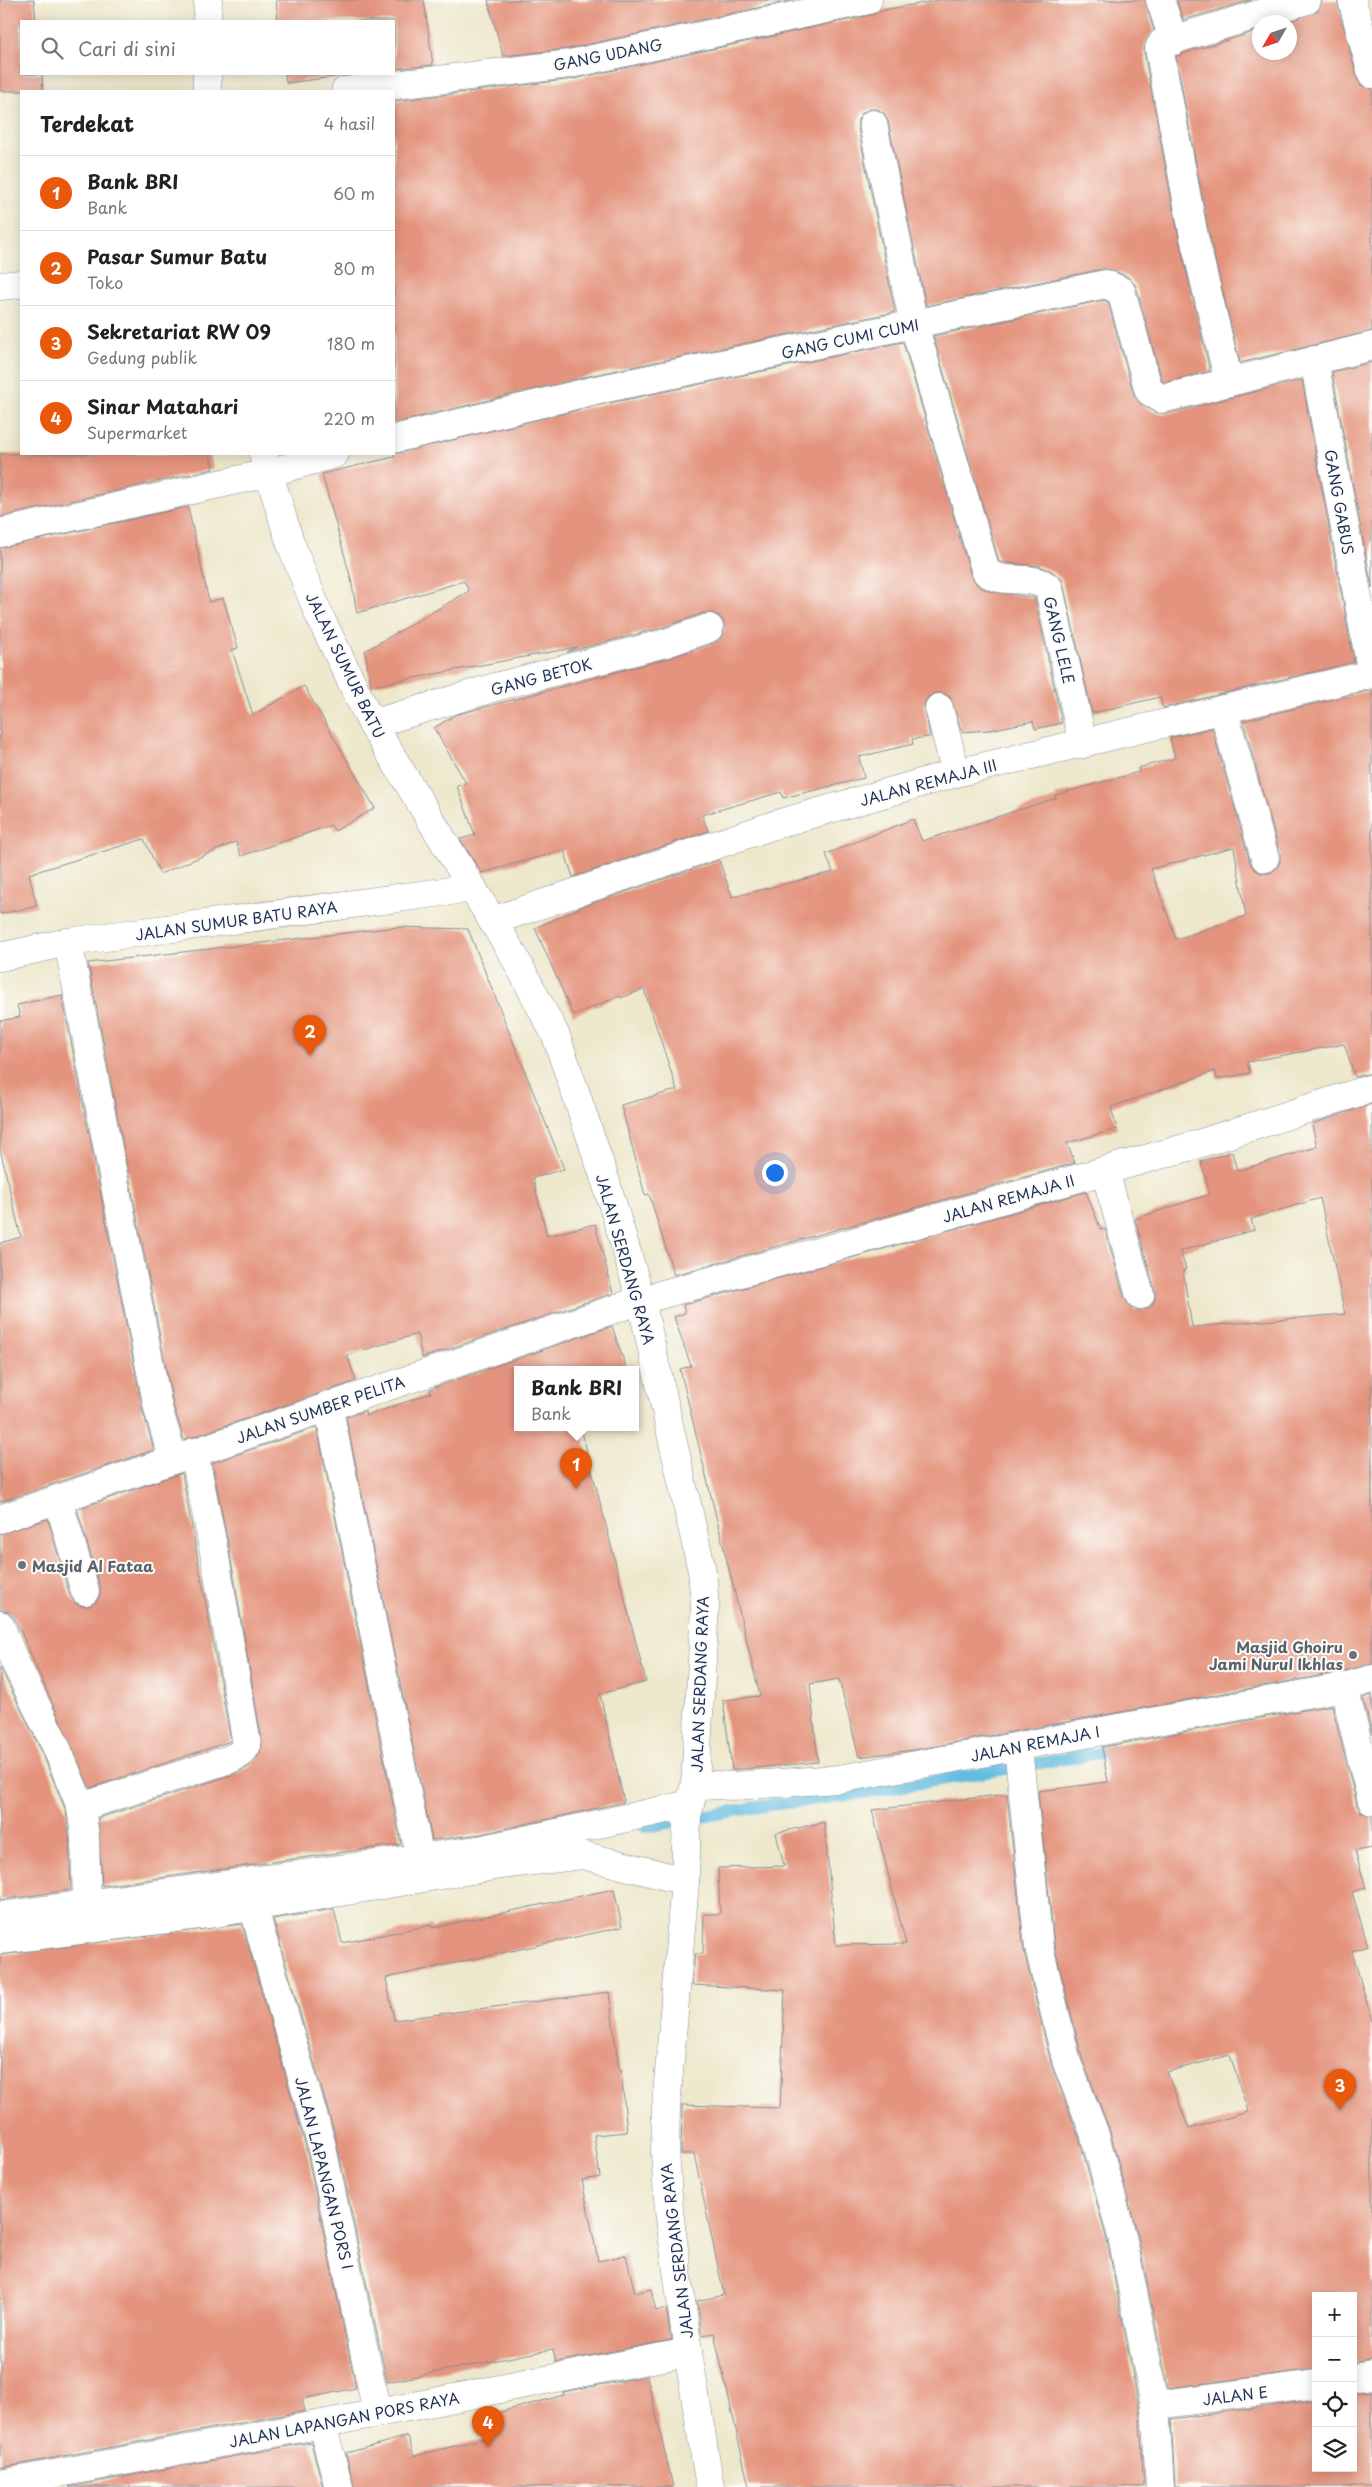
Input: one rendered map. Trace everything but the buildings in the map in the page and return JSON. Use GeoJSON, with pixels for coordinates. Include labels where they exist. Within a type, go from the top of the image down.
{"type":"FeatureCollection","features":[{"type":"Feature","properties":{"kind":"street"},"geometry":{"type":"LineString","coordinates":[[206,20],[208,0]]}},
{"type":"Feature","properties":{"kind":"street","name":"GANG UDANG"},"geometry":{"type":"LineString","coordinates":[[353,90],[570,64],[868,0]]}},
{"type":"Feature","properties":{"kind":"street"},"geometry":{"type":"LineString","coordinates":[[1160,0],[1174,41]]}},
{"type":"Feature","properties":{"kind":"street"},"geometry":{"type":"LineString","coordinates":[[1229,382],[1194,237],[1159,48],[1162,43],[1174,41],[1302,0]]}},
{"type":"Feature","properties":{"kind":"street"},"geometry":{"type":"LineString","coordinates":[[1352,0],[1372,74]]}},
{"type":"Feature","properties":{"kind":"street"},"geometry":{"type":"LineString","coordinates":[[207,75],[207,90]]}},
{"type":"Feature","properties":{"kind":"street"},"geometry":{"type":"LineString","coordinates":[[873,124],[914,325]]}},
{"type":"Feature","properties":{"kind":"street"},"geometry":{"type":"LineString","coordinates":[[0,286],[20,284]]}},
{"type":"Feature","properties":{"kind":"street","name":"GANG CUMI CUMI"},"geometry":{"type":"LineString","coordinates":[[395,439],[592,391],[1106,284],[1120,291],[1149,391],[1162,399],[1372,346]]}},
{"type":"Feature","properties":{"kind":"street","name":"GANG LELE"},"geometry":{"type":"LineString","coordinates":[[914,325],[986,572],[998,578],[1036,580],[1048,588],[1083,744]]}},
{"type":"Feature","properties":{"kind":"street","name":"GANG GABUS"},"geometry":{"type":"LineString","coordinates":[[1314,360],[1372,674]]}},
{"type":"Feature","properties":{"kind":"street"},"geometry":{"type":"LineString","coordinates":[[0,533],[265,463],[327,455]]}},
{"type":"Feature","properties":{"kind":"street","name":"JALAN SUMUR BATU"},"geometry":{"type":"LineString","coordinates":[[265,463],[290,542],[319,615],[372,724],[473,888]]}},
{"type":"Feature","properties":{"kind":"street","name":"GANG BETOK"},"geometry":{"type":"LineString","coordinates":[[372,724],[499,686],[666,644],[709,628]]}},
{"type":"Feature","properties":{"kind":"street","name":"JALAN REMAJA III"},"geometry":{"type":"LineString","coordinates":[[492,920],[777,824],[956,773],[1372,674]]}},
{"type":"Feature","properties":{"kind":"street"},"geometry":{"type":"LineString","coordinates":[[939,708],[956,773]]}},
{"type":"Feature","properties":{"kind":"street"},"geometry":{"type":"LineString","coordinates":[[1223,709],[1265,858]]}},
{"type":"Feature","properties":{"kind":"street","name":"JALAN SERDANG RAYA"},"geometry":{"type":"LineString","coordinates":[[473,888],[514,956],[556,1036],[604,1179],[641,1300],[702,1570],[705,1606],[666,2108],[665,2153],[668,2211],[710,2487]]}},
{"type":"Feature","properties":{"kind":"street","name":"JALAN SUMUR BATU RAYA"},"geometry":{"type":"LineString","coordinates":[[0,956],[68,942],[473,888]]}},
{"type":"Feature","properties":{"kind":"street"},"geometry":{"type":"LineString","coordinates":[[68,942],[153,1382],[184,1455],[217,1567],[247,1745],[242,1753],[230,1759],[81,1807]]}},
{"type":"Feature","properties":{"kind":"street","name":"JALAN REMAJA II"},"geometry":{"type":"LineString","coordinates":[[641,1300],[1195,1145],[1372,1088]]}},
{"type":"Feature","properties":{"kind":"street"},"geometry":{"type":"LineString","coordinates":[[1105,1171],[1140,1295]]}},
{"type":"Feature","properties":{"kind":"street","name":"JALAN SUMBER PELITA"},"geometry":{"type":"LineString","coordinates":[[0,1519],[328,1405],[641,1300]]}},
{"type":"Feature","properties":{"kind":"street"},"geometry":{"type":"LineString","coordinates":[[328,1405],[420,1858]]}},
{"type":"Feature","properties":{"kind":"street"},"geometry":{"type":"LineString","coordinates":[[58,1499],[85,1591]]}},
{"type":"Feature","properties":{"kind":"street"},"geometry":{"type":"LineString","coordinates":[[0,1625],[14,1660],[56,1746],[81,1807],[85,1836],[87,1905]]}},
{"type":"Feature","properties":{"kind":"street","name":"JALAN REMAJA I"},"geometry":{"type":"LineString","coordinates":[[0,1916],[484,1849],[690,1801],[732,1786],[1020,1765],[1348,1701],[1372,1679]]}},
{"type":"Feature","properties":{"kind":"street"},"geometry":{"type":"LineString","coordinates":[[1348,1701],[1372,1801]]}},
{"type":"Feature","properties":{"kind":"street"},"geometry":{"type":"LineString","coordinates":[[1020,1765],[1039,1947],[1067,2063],[1094,2132],[1122,2236],[1155,2405],[1160,2487]]}},
{"type":"Feature","properties":{"kind":"street"},"geometry":{"type":"LineString","coordinates":[[0,1940],[215,1913],[501,1865],[582,1855],[685,1881]]}},
{"type":"Feature","properties":{"kind":"street","name":"JALAN LAPANGAN PORS I"},"geometry":{"type":"LineString","coordinates":[[253,1906],[321,2143],[377,2413]]}},
{"type":"Feature","properties":{"kind":"street","name":"JALAN LAPANGAN PORS RAYA"},"geometry":{"type":"LineString","coordinates":[[0,2484],[322,2424],[688,2352]]}},
{"type":"Feature","properties":{"kind":"street"},"geometry":{"type":"LineString","coordinates":[[1357,2377],[1372,2375]]}},
{"type":"Feature","properties":{"kind":"street","name":"JALAN E"},"geometry":{"type":"LineString","coordinates":[[1155,2405],[1312,2385]]}},
{"type":"Feature","properties":{"kind":"street"},"geometry":{"type":"LineString","coordinates":[[322,2424],[339,2487]]}},
{"type":"Feature","properties":{"kind":"waterway"},"geometry":{"type":"LineString","coordinates":[[1317,1713],[1372,1702]]}},
{"type":"Feature","properties":{"kind":"waterway"},"geometry":{"type":"LineString","coordinates":[[645,1827],[763,1806],[856,1794],[1118,1750]]}},
{"type":"Feature","properties":{"kind":"place","name":"Pasar Sumur Batu"},"geometry":{"type":"Point","coordinates":[310,1056]}},
{"type":"Feature","properties":{"kind":"place","name":"Bank BRI"},"geometry":{"type":"Point","coordinates":[576,1489]}},
{"type":"Feature","properties":{"kind":"place","name":"Masjid Al Fataa"},"geometry":{"type":"Point","coordinates":[22,1565]}},
{"type":"Feature","properties":{"kind":"place","name":"Masjid Ghoiru Jami Nurul Ikhlas"},"geometry":{"type":"Point","coordinates":[1353,1655]}},
{"type":"Feature","properties":{"kind":"place","name":"Sekretariat RW 09"},"geometry":{"type":"Point","coordinates":[1340,2110]}},
{"type":"Feature","properties":{"kind":"place","name":"Sinar Matahari"},"geometry":{"type":"Point","coordinates":[488,2447]}}]}
